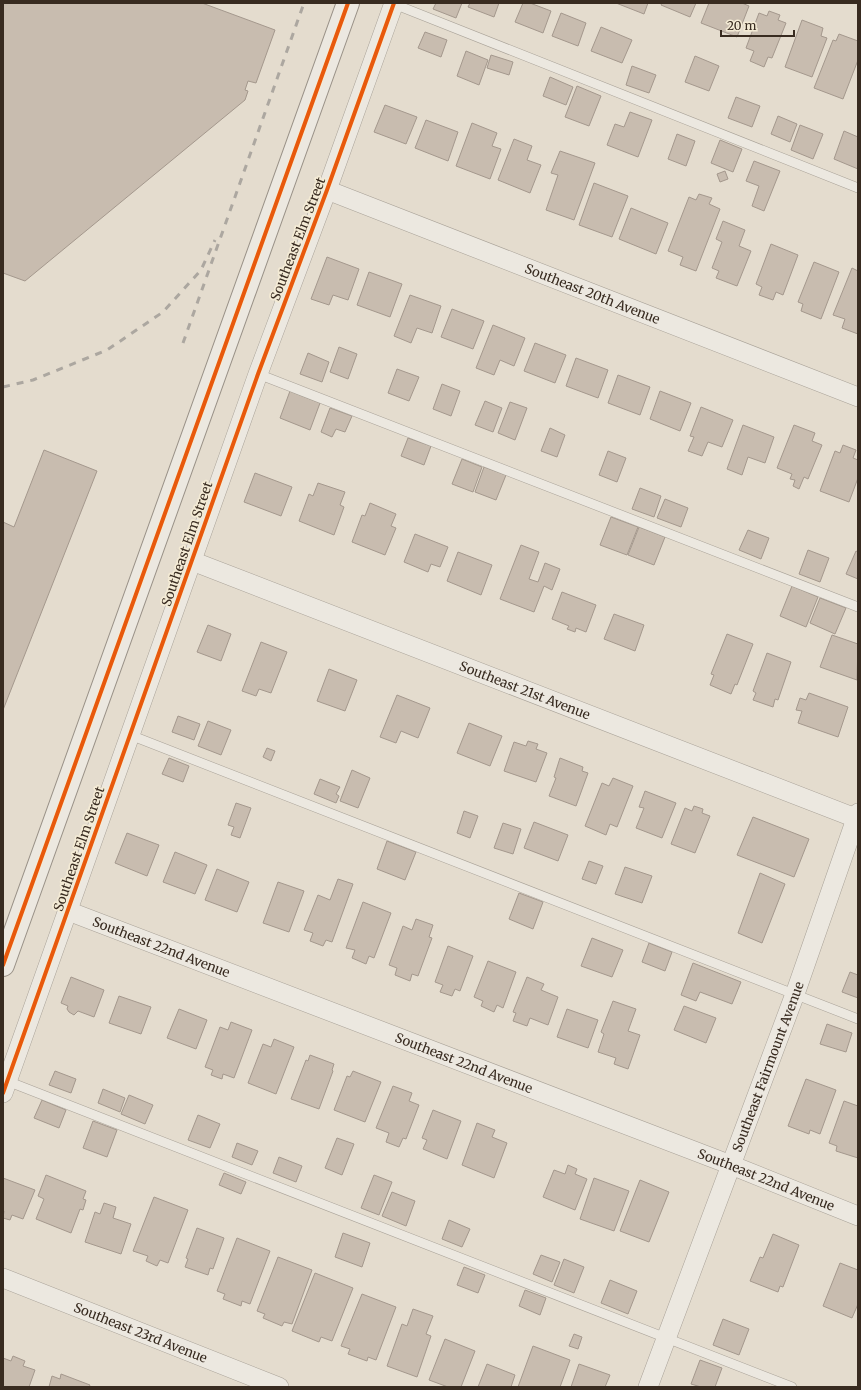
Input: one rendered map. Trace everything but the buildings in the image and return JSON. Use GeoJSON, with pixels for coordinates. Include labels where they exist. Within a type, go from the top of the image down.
{"type":"FeatureCollection","features":[{"type":"Feature","properties":{"kind":"street"},"geometry":{"type":"LineString","coordinates":[[3,965],[348,3]]}},
{"type":"Feature","properties":{"kind":"street","name":"Southeast Elm Street"},"geometry":{"type":"LineString","coordinates":[[5,1087],[258,374],[327,190],[394,4]]}},
{"type":"Feature","properties":{"kind":"street","name":"Southeast 20th Avenue"},"geometry":{"type":"LineString","coordinates":[[327,190],[858,397]]}},
{"type":"Feature","properties":{"kind":"street","name":"Southeast 21st Avenue"},"geometry":{"type":"LineString","coordinates":[[192,561],[857,817]]}},
{"type":"Feature","properties":{"kind":"street","name":"Southeast Fairmount Avenue"},"geometry":{"type":"LineString","coordinates":[[648,1387],[795,994],[857,817]]}},
{"type":"Feature","properties":{"kind":"street","name":"Southeast 22nd Avenue"},"geometry":{"type":"LineString","coordinates":[[68,910],[730,1165],[858,1216]]}},
{"type":"Feature","properties":{"kind":"street","name":"Southeast 23rd Avenue"},"geometry":{"type":"LineString","coordinates":[[3,1278],[279,1387]]}},
{"type":"Feature","properties":{"kind":"lane"},"geometry":{"type":"LineString","coordinates":[[394,4],[858,188]]}},
{"type":"Feature","properties":{"kind":"lane"},"geometry":{"type":"LineString","coordinates":[[258,374],[858,607]]}},
{"type":"Feature","properties":{"kind":"lane"},"geometry":{"type":"LineString","coordinates":[[130,735],[858,1019]]}},
{"type":"Feature","properties":{"kind":"lane"},"geometry":{"type":"LineString","coordinates":[[5,1087],[792,1387]]}},
{"type":"Feature","properties":{"kind":"railway"},"geometry":{"type":"LineString","coordinates":[[183,343],[304,3]]}},
{"type":"Feature","properties":{"kind":"railway"},"geometry":{"type":"LineString","coordinates":[[3,387],[33,380],[107,350],[163,312],[201,270],[215,240]]}},
{"type":"Feature","properties":{"kind":"cycle path"},"geometry":{"type":"LineString","coordinates":[[3,965],[348,3]]}},
{"type":"Feature","properties":{"kind":"cycle path"},"geometry":{"type":"LineString","coordinates":[[3,1093],[258,374],[327,190],[394,3]]}}]}
